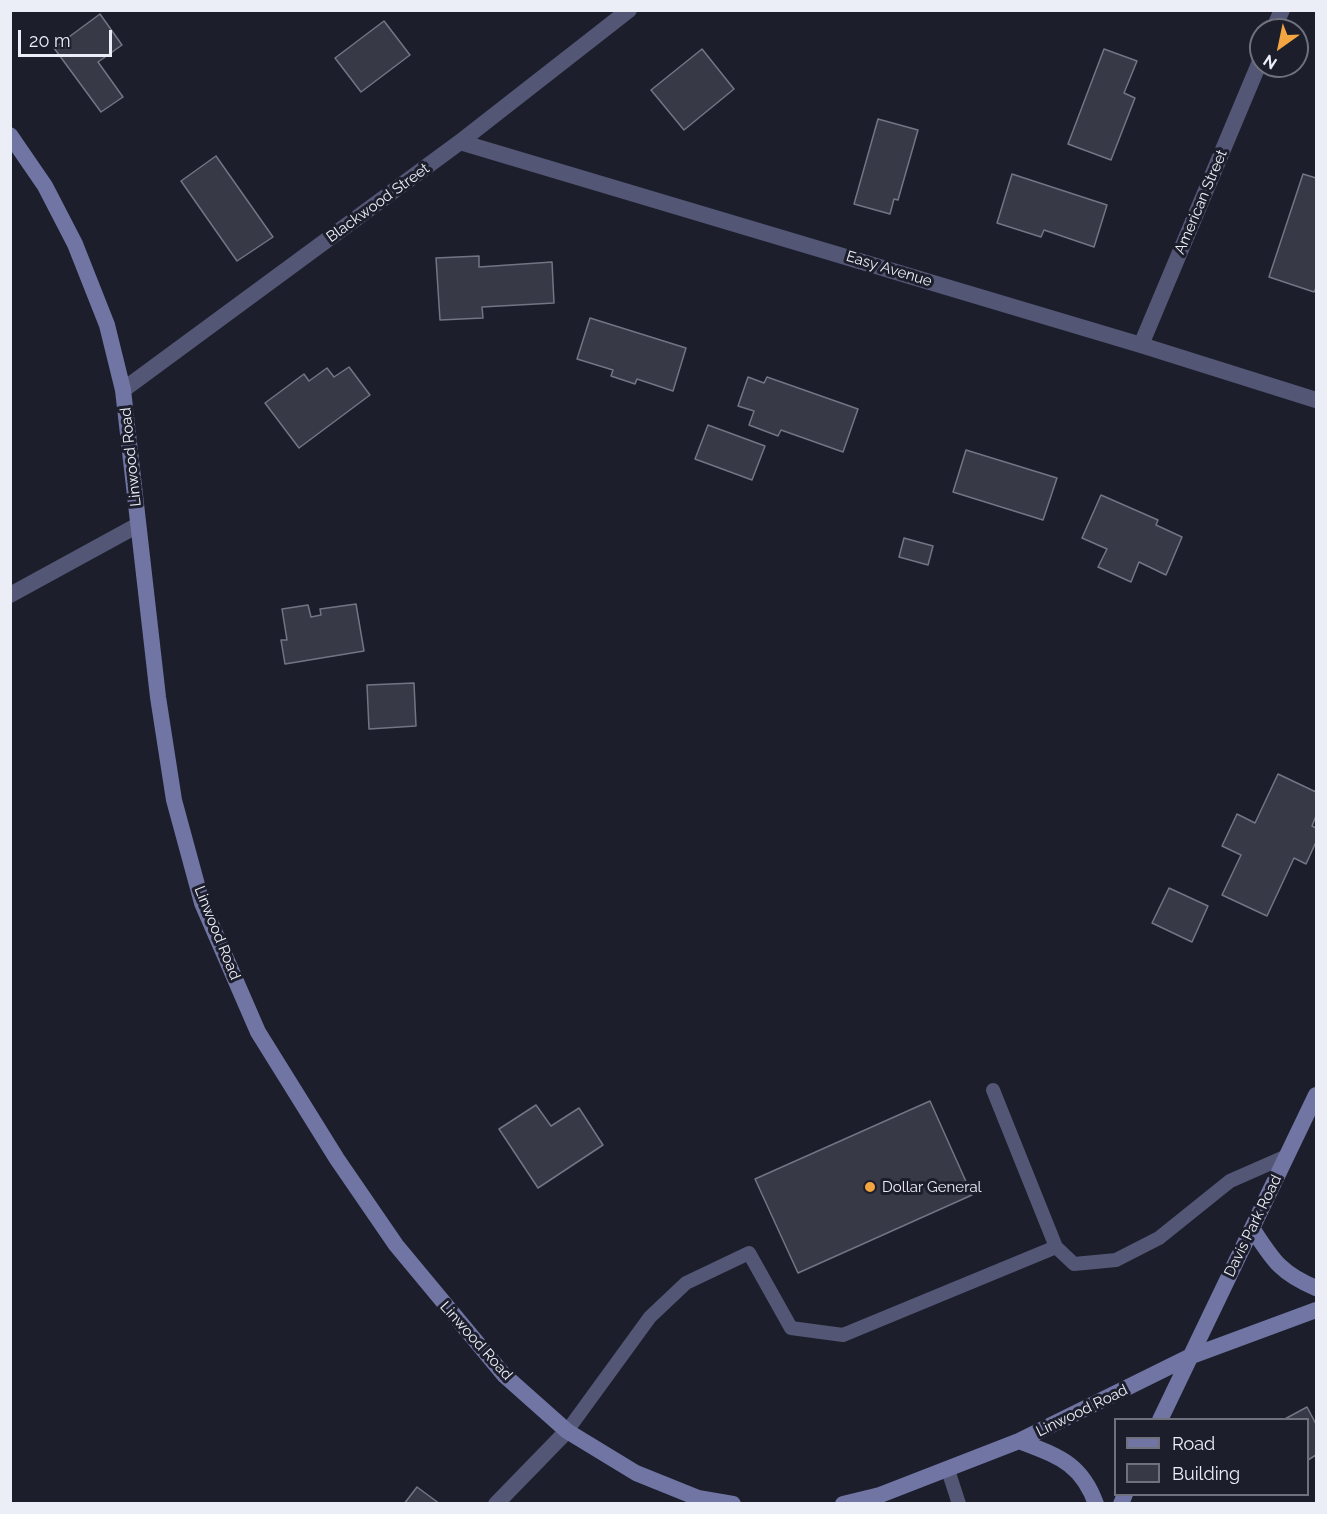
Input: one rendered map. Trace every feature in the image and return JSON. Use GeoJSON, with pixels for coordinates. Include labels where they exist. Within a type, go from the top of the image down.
{"type":"FeatureCollection","features":[{"type":"Feature","properties":{"kind":"main road","name":"Linwood Road"},"geometry":{"type":"LineString","coordinates":[[10,135],[45,186],[75,244],[107,325],[123,390],[158,697],[174,800],[202,903],[258,1032],[337,1159],[396,1245],[504,1376],[567,1431],[636,1473],[698,1498],[734,1503]]}},
{"type":"Feature","properties":{"kind":"main road","name":"Davis Park Road"},"geometry":{"type":"LineString","coordinates":[[1160,1418],[1317,1095]]}},
{"type":"Feature","properties":{"kind":"main road"},"geometry":{"type":"LineString","coordinates":[[1252,1228],[1274,1261],[1291,1278],[1317,1288]]}},
{"type":"Feature","properties":{"kind":"main road","name":"Linwood Road"},"geometry":{"type":"LineString","coordinates":[[843,1503],[880,1495],[948,1470],[1019,1441],[1189,1357],[1317,1310]]}},
{"type":"Feature","properties":{"kind":"main road"},"geometry":{"type":"LineString","coordinates":[[1019,1441],[1066,1460],[1088,1483],[1096,1503]]}},
{"type":"Feature","properties":{"kind":"street","name":"Blackwood Street"},"geometry":{"type":"LineString","coordinates":[[123,390],[460,142],[629,10]]}},
{"type":"Feature","properties":{"kind":"street","name":"American Street"},"geometry":{"type":"LineString","coordinates":[[1141,345],[1253,78]]}},
{"type":"Feature","properties":{"kind":"street","name":"Easy Avenue"},"geometry":{"type":"LineString","coordinates":[[460,142],[1141,345],[1317,400]]}},
{"type":"Feature","properties":{"kind":"street"},"geometry":{"type":"LineString","coordinates":[[10,596],[138,525]]}},
{"type":"Feature","properties":{"kind":"street"},"geometry":{"type":"LineString","coordinates":[[495,1503],[567,1431]]}},
{"type":"Feature","properties":{"kind":"lane"},"geometry":{"type":"LineString","coordinates":[[993,1090],[1056,1247],[1074,1264],[1116,1260],[1159,1238],[1230,1182],[1287,1156]]}},
{"type":"Feature","properties":{"kind":"lane"},"geometry":{"type":"LineString","coordinates":[[567,1431],[650,1317],[686,1283],[749,1253],[791,1328],[843,1335],[1056,1247]]}},
{"type":"Feature","properties":{"kind":"lane"},"geometry":{"type":"LineString","coordinates":[[948,1470],[959,1503]]}},
{"type":"Feature","properties":{"kind":"building"},"geometry":{"type":"Polygon","coordinates":[[[100,14],[122,45],[98,62],[123,97],[101,112],[54,48],[100,14]]]}},
{"type":"Feature","properties":{"kind":"building"},"geometry":{"type":"Polygon","coordinates":[[[384,21],[410,55],[361,92],[335,58],[384,21]]]}},
{"type":"Feature","properties":{"kind":"building"},"geometry":{"type":"Polygon","coordinates":[[[702,49],[734,89],[684,130],[651,90],[702,49]]]}},
{"type":"Feature","properties":{"kind":"building"},"geometry":{"type":"Polygon","coordinates":[[[1104,49],[1137,61],[1124,93],[1135,98],[1111,160],[1068,144],[1104,49]]]}},
{"type":"Feature","properties":{"kind":"building"},"geometry":{"type":"Polygon","coordinates":[[[878,119],[918,130],[898,200],[894,199],[890,214],[854,204],[878,119]]]}},
{"type":"Feature","properties":{"kind":"building"},"geometry":{"type":"Polygon","coordinates":[[[216,156],[273,237],[237,261],[181,181],[216,156]]]}},
{"type":"Feature","properties":{"kind":"building"},"geometry":{"type":"Polygon","coordinates":[[[1012,174],[1107,205],[1094,247],[1044,230],[1041,237],[997,223],[1012,174]]]}},
{"type":"Feature","properties":{"kind":"building"},"geometry":{"type":"Polygon","coordinates":[[[1303,174],[1316,178],[1316,288],[1314,292],[1269,277],[1303,174]]]}},
{"type":"Feature","properties":{"kind":"building"},"geometry":{"type":"Polygon","coordinates":[[[479,256],[479,267],[552,262],[554,303],[482,307],[483,318],[440,320],[436,258],[479,256]]]}},
{"type":"Feature","properties":{"kind":"building"},"geometry":{"type":"Polygon","coordinates":[[[590,318],[686,348],[673,391],[637,379],[635,384],[611,376],[613,370],[577,359],[590,318]]]}},
{"type":"Feature","properties":{"kind":"building"},"geometry":{"type":"Polygon","coordinates":[[[349,367],[370,395],[299,448],[265,403],[304,374],[309,381],[327,368],[334,377],[349,367]]]}},
{"type":"Feature","properties":{"kind":"building"},"geometry":{"type":"Polygon","coordinates":[[[748,377],[764,383],[767,377],[858,409],[843,452],[781,430],[778,436],[749,425],[754,411],[738,406],[748,377]]]}},
{"type":"Feature","properties":{"kind":"building"},"geometry":{"type":"Polygon","coordinates":[[[708,425],[765,446],[752,480],[695,459],[708,425]]]}},
{"type":"Feature","properties":{"kind":"building"},"geometry":{"type":"Polygon","coordinates":[[[966,450],[1057,478],[1043,520],[953,492],[966,450]]]}},
{"type":"Feature","properties":{"kind":"building"},"geometry":{"type":"Polygon","coordinates":[[[1101,495],[1158,520],[1156,525],[1182,537],[1166,575],[1139,562],[1131,582],[1098,567],[1107,549],[1082,538],[1101,495]]]}},
{"type":"Feature","properties":{"kind":"building"},"geometry":{"type":"Polygon","coordinates":[[[904,538],[933,546],[928,565],[899,557],[904,538]]]}},
{"type":"Feature","properties":{"kind":"building"},"geometry":{"type":"Polygon","coordinates":[[[356,604],[364,651],[285,664],[281,640],[287,640],[282,609],[308,605],[311,617],[321,615],[320,609],[356,604]]]}},
{"type":"Feature","properties":{"kind":"building"},"geometry":{"type":"Polygon","coordinates":[[[414,683],[416,726],[369,729],[367,685],[414,683]]]}},
{"type":"Feature","properties":{"kind":"building"},"geometry":{"type":"Polygon","coordinates":[[[1278,774],[1316,792],[1316,816],[1312,826],[1316,828],[1316,842],[1306,864],[1294,858],[1267,916],[1222,895],[1241,855],[1222,846],[1237,814],[1255,823],[1278,774]]]}},
{"type":"Feature","properties":{"kind":"building"},"geometry":{"type":"Polygon","coordinates":[[[1169,888],[1208,906],[1192,942],[1152,923],[1169,888]]]}},
{"type":"Feature","properties":{"kind":"building"},"geometry":{"type":"Polygon","coordinates":[[[930,1101],[972,1195],[798,1273],[755,1179],[930,1101]]]}},
{"type":"Feature","properties":{"kind":"building"},"geometry":{"type":"Polygon","coordinates":[[[536,1105],[551,1126],[579,1108],[603,1145],[538,1188],[499,1129],[536,1105]]]}},
{"type":"Feature","properties":{"kind":"building"},"geometry":{"type":"Polygon","coordinates":[[[1307,1407],[1316,1424],[1316,1455],[1309,1459],[1309,1418],[1287,1418],[1307,1407]]]}},
{"type":"Feature","properties":{"kind":"building"},"geometry":{"type":"Polygon","coordinates":[[[417,1487],[440,1504],[404,1504],[417,1487]]]}},
{"type":"Feature","properties":{"kind":"place","name":"Dollar General"},"geometry":{"type":"Point","coordinates":[870,1187]}}]}
